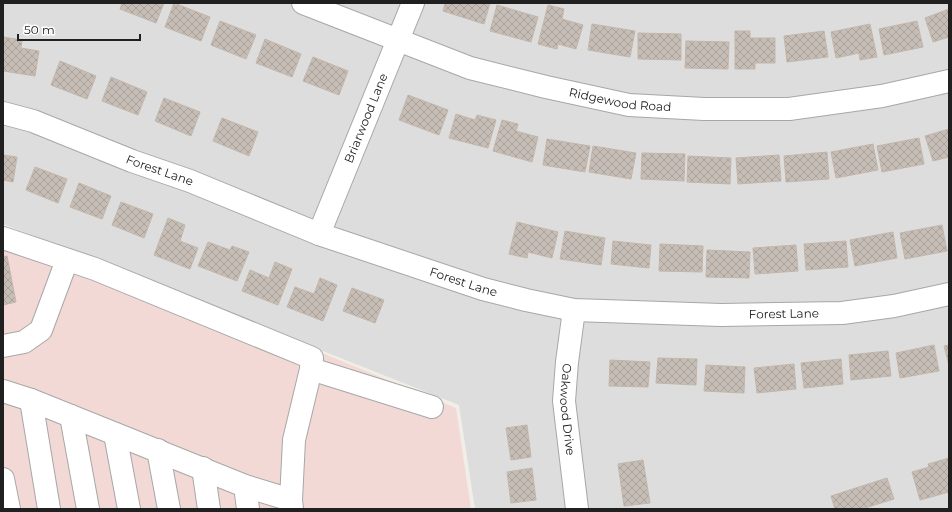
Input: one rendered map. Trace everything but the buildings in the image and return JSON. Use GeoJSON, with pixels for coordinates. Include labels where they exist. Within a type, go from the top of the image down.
{"type":"FeatureCollection","features":[{"type":"Feature","properties":{"kind":"street","name":"Ridgewood Road"},"geometry":{"type":"LineString","coordinates":[[303,3],[470,68],[546,87],[629,105],[704,109],[789,109],[882,96],[949,81]]}},
{"type":"Feature","properties":{"kind":"street","name":"Briarwood Lane"},"geometry":{"type":"LineString","coordinates":[[319,234],[412,3]]}},
{"type":"Feature","properties":{"kind":"street","name":"Forest Lane"},"geometry":{"type":"LineString","coordinates":[[3,113],[32,121],[132,161],[190,181],[319,234],[483,289],[574,310],[720,315],[842,313],[894,306],[949,294]]}},
{"type":"Feature","properties":{"kind":"street"},"geometry":{"type":"LineString","coordinates":[[3,238],[95,269],[312,358],[311,369],[294,440],[292,504],[31,400],[3,391]]}},
{"type":"Feature","properties":{"kind":"street"},"geometry":{"type":"LineString","coordinates":[[3,346],[24,342],[41,330],[67,260]]}},
{"type":"Feature","properties":{"kind":"street","name":"Oakwood Drive"},"geometry":{"type":"LineString","coordinates":[[574,310],[567,362],[564,401],[577,509]]}},
{"type":"Feature","properties":{"kind":"street"},"geometry":{"type":"LineString","coordinates":[[311,369],[432,407]]}},
{"type":"Feature","properties":{"kind":"street"},"geometry":{"type":"LineString","coordinates":[[31,400],[49,509]]}},
{"type":"Feature","properties":{"kind":"street"},"geometry":{"type":"LineString","coordinates":[[71,416],[88,509]]}},
{"type":"Feature","properties":{"kind":"street"},"geometry":{"type":"LineString","coordinates":[[115,434],[129,509]]}},
{"type":"Feature","properties":{"kind":"street"},"geometry":{"type":"LineString","coordinates":[[158,450],[168,509]]}},
{"type":"Feature","properties":{"kind":"street"},"geometry":{"type":"LineString","coordinates":[[203,468],[209,509]]}},
{"type":"Feature","properties":{"kind":"street"},"geometry":{"type":"LineString","coordinates":[[3,478],[9,509]]}},
{"type":"Feature","properties":{"kind":"street"},"geometry":{"type":"LineString","coordinates":[[245,486],[248,509]]}},
{"type":"Feature","properties":{"kind":"shaded area"},"geometry":{"type":"Polygon","coordinates":[[[3,3],[949,3],[949,509],[475,509],[459,405],[3,224],[3,3]]]}},
{"type":"Feature","properties":{"kind":"shaded area"},"geometry":{"type":"Polygon","coordinates":[[[3,235],[305,346],[456,408],[471,509],[3,509],[3,235]]]}}]}
